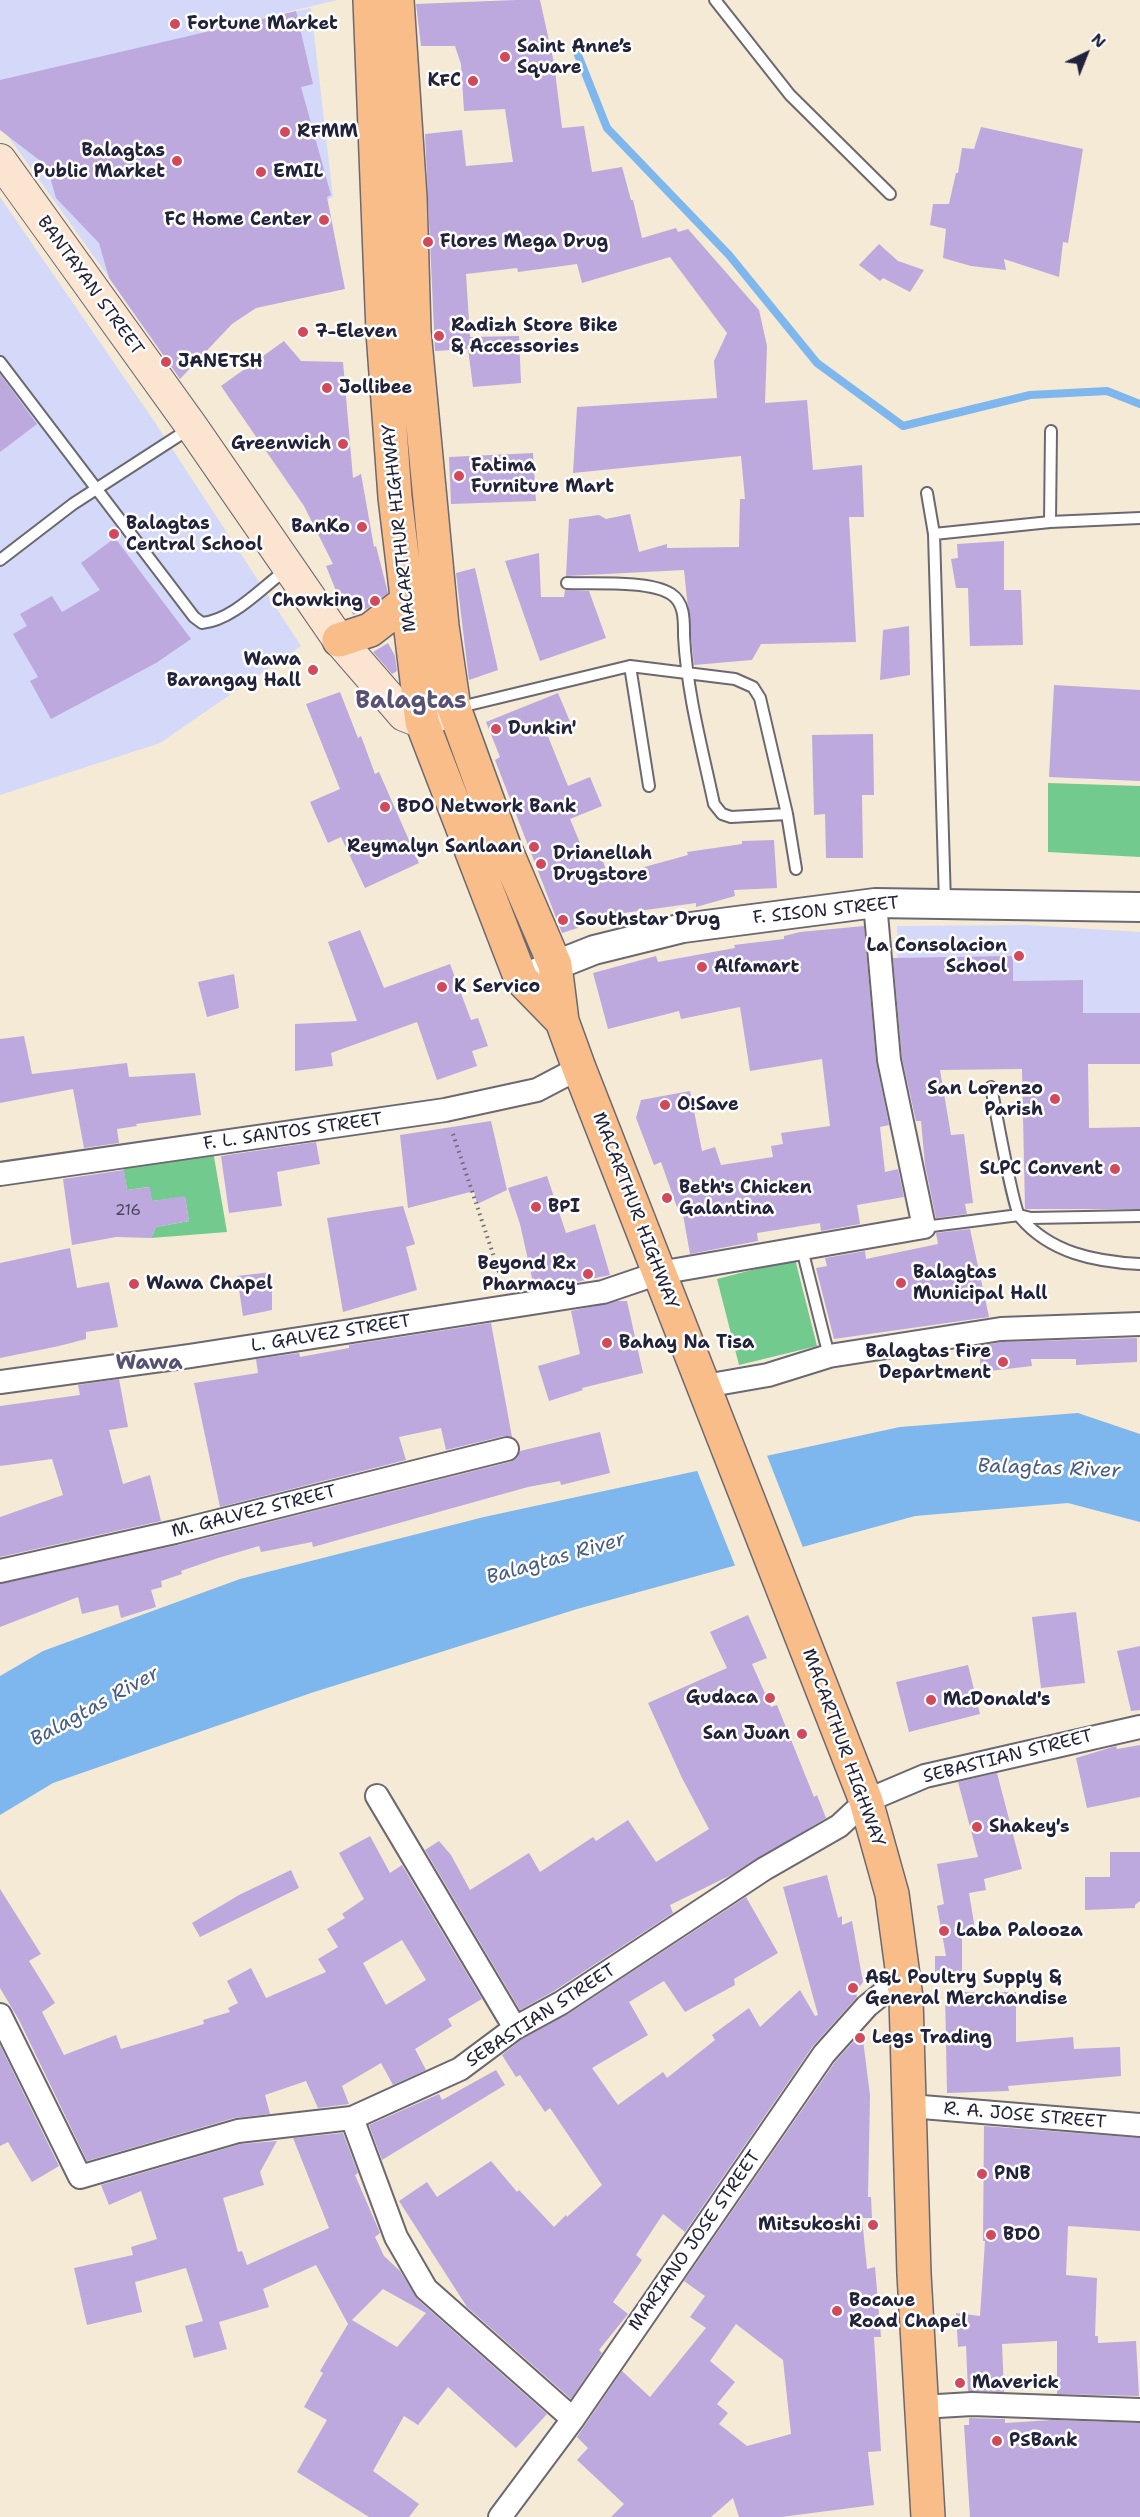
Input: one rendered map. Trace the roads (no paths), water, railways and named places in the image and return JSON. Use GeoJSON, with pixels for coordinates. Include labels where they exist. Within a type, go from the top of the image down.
{"type":"FeatureCollection","features":[{"type":"Feature","properties":{"kind":"highway","name":"MACARTHUR HIGHWAY"},"geometry":{"type":"LineString","coordinates":[[370,0],[383,332],[395,497],[422,722],[521,979],[562,1021]]}},
{"type":"Feature","properties":{"kind":"highway","name":"MACARTHUR HIGHWAY"},"geometry":{"type":"LineString","coordinates":[[397,0],[410,197],[414,331],[442,626],[454,708],[504,846],[555,965],[562,1021],[579,1068],[866,1802],[892,1894],[903,1977],[910,2106],[914,2274],[928,2517]]}},
{"type":"Feature","properties":{"kind":"highway"},"geometry":{"type":"LineString","coordinates":[[339,640],[370,630],[406,602]]}},
{"type":"Feature","properties":{"kind":"main road","name":"BANTAYAN STREET"},"geometry":{"type":"LineString","coordinates":[[0,160],[192,427],[339,640],[404,715],[422,722]]}},
{"type":"Feature","properties":{"kind":"main road"},"geometry":{"type":"LineString","coordinates":[[422,722],[454,708]]}},
{"type":"Feature","properties":{"kind":"street","name":"F. SISON STREET"},"geometry":{"type":"LineString","coordinates":[[521,979],[594,950],[683,928],[874,903],[1140,907]]}},
{"type":"Feature","properties":{"kind":"street"},"geometry":{"type":"LineString","coordinates":[[874,903],[889,1060],[924,1227]]}},
{"type":"Feature","properties":{"kind":"street","name":"F. L. SANTOS STREET"},"geometry":{"type":"LineString","coordinates":[[0,1174],[445,1110],[537,1090],[579,1068]]}},
{"type":"Feature","properties":{"kind":"street","name":"L. GALVEZ STREET"},"geometry":{"type":"LineString","coordinates":[[0,1382],[190,1356],[603,1292],[659,1273],[924,1227]]}},
{"type":"Feature","properties":{"kind":"street"},"geometry":{"type":"LineString","coordinates":[[710,1400],[768,1375],[829,1356],[1001,1329],[1140,1324]]}},
{"type":"Feature","properties":{"kind":"street","name":"M. GALVEZ STREET"},"geometry":{"type":"LineString","coordinates":[[0,1571],[175,1532],[507,1449]]}},
{"type":"Feature","properties":{"kind":"street","name":"SEBASTIAN STREET"},"geometry":{"type":"LineString","coordinates":[[0,2015],[80,2177],[238,2131],[352,2118],[460,2069],[515,2028],[561,2003],[764,1869],[839,1826],[866,1802],[925,1776],[1111,1731],[1140,1727]]}},
{"type":"Feature","properties":{"kind":"street"},"geometry":{"type":"LineString","coordinates":[[377,1796],[515,2028]]}},
{"type":"Feature","properties":{"kind":"street","name":"MARIANO JOSE STREET"},"geometry":{"type":"LineString","coordinates":[[500,2517],[573,2419],[824,2054],[867,2006],[903,1977]]}},
{"type":"Feature","properties":{"kind":"street","name":"R. A. JOSE STREET"},"geometry":{"type":"LineString","coordinates":[[910,2106],[1140,2125]]}},
{"type":"Feature","properties":{"kind":"street"},"geometry":{"type":"LineString","coordinates":[[352,2118],[396,2238],[426,2289],[573,2419]]}},
{"type":"Feature","properties":{"kind":"street"},"geometry":{"type":"LineString","coordinates":[[921,2408],[972,2404],[1140,2410]]}},
{"type":"Feature","properties":{"kind":"lane"},"geometry":{"type":"LineString","coordinates":[[715,0],[790,95],[890,194]]}},
{"type":"Feature","properties":{"kind":"lane"},"geometry":{"type":"LineString","coordinates":[[0,362],[194,617],[202,623],[214,622],[227,615],[289,568]]}},
{"type":"Feature","properties":{"kind":"lane"},"geometry":{"type":"LineString","coordinates":[[0,560],[97,488],[192,427]]}},
{"type":"Feature","properties":{"kind":"lane"},"geometry":{"type":"LineString","coordinates":[[1050,522],[1052,431]]}},
{"type":"Feature","properties":{"kind":"lane"},"geometry":{"type":"LineString","coordinates":[[927,493],[934,534],[945,903]]}},
{"type":"Feature","properties":{"kind":"lane"},"geometry":{"type":"LineString","coordinates":[[934,534],[1050,522],[1140,518]]}},
{"type":"Feature","properties":{"kind":"lane"},"geometry":{"type":"LineString","coordinates":[[567,583],[655,587],[678,599],[683,611],[686,674],[714,804],[722,814],[731,817],[787,814]]}},
{"type":"Feature","properties":{"kind":"lane"},"geometry":{"type":"LineString","coordinates":[[630,666],[649,786]]}},
{"type":"Feature","properties":{"kind":"lane"},"geometry":{"type":"LineString","coordinates":[[454,708],[630,666],[735,679],[753,687],[760,698],[787,814],[796,869]]}},
{"type":"Feature","properties":{"kind":"lane"},"geometry":{"type":"LineString","coordinates":[[991,1087],[1018,1215],[1047,1240],[1078,1255],[1102,1262],[1140,1264]]}},
{"type":"Feature","properties":{"kind":"lane"},"geometry":{"type":"LineString","coordinates":[[924,1227],[1018,1215],[1031,1218],[1140,1216]]}},
{"type":"Feature","properties":{"kind":"lane"},"geometry":{"type":"LineString","coordinates":[[802,1250],[829,1356]]}},
{"type":"Feature","properties":{"kind":"water","name":"Balagtas River"},"geometry":{"type":"Polygon","coordinates":[[[1078,1413],[1140,1434],[1140,1522],[1068,1503],[915,1516],[577,1609],[311,1693],[53,1783],[0,1815],[0,1676],[43,1651],[240,1579],[484,1517],[900,1427],[1078,1413]]]}},
{"type":"Feature","properties":{"kind":"waterway"},"geometry":{"type":"LineString","coordinates":[[578,55],[607,128],[729,255],[817,363],[903,426],[1030,395],[1107,391],[1140,404]]}},
{"type":"Feature","properties":{"kind":"place","name":"Fortune Market"},"geometry":{"type":"Point","coordinates":[175,24]}},
{"type":"Feature","properties":{"kind":"place","name":"Saint Anne’s Square"},"geometry":{"type":"Point","coordinates":[505,57]}},
{"type":"Feature","properties":{"kind":"place","name":"KFC"},"geometry":{"type":"Point","coordinates":[473,81]}},
{"type":"Feature","properties":{"kind":"place","name":"RFMM"},"geometry":{"type":"Point","coordinates":[285,132]}},
{"type":"Feature","properties":{"kind":"place","name":"Balagtas Public Market"},"geometry":{"type":"Point","coordinates":[177,161]}},
{"type":"Feature","properties":{"kind":"place","name":"EMIL"},"geometry":{"type":"Point","coordinates":[261,172]}},
{"type":"Feature","properties":{"kind":"place","name":"FC Home Center"},"geometry":{"type":"Point","coordinates":[324,220]}},
{"type":"Feature","properties":{"kind":"place","name":"Flores Mega Drug"},"geometry":{"type":"Point","coordinates":[428,242]}},
{"type":"Feature","properties":{"kind":"place","name":"7-Eleven"},"geometry":{"type":"Point","coordinates":[303,332]}},
{"type":"Feature","properties":{"kind":"place","name":"Radizh Store Bike & Accessories"},"geometry":{"type":"Point","coordinates":[439,336]}},
{"type":"Feature","properties":{"kind":"place","name":"JANETSH"},"geometry":{"type":"Point","coordinates":[166,362]}},
{"type":"Feature","properties":{"kind":"place","name":"Jollibee"},"geometry":{"type":"Point","coordinates":[327,388]}},
{"type":"Feature","properties":{"kind":"place","name":"Greenwich"},"geometry":{"type":"Point","coordinates":[343,444]}},
{"type":"Feature","properties":{"kind":"place","name":"Fatima Furniture Mart"},"geometry":{"type":"Point","coordinates":[459,476]}},
{"type":"Feature","properties":{"kind":"place","name":"BanKo"},"geometry":{"type":"Point","coordinates":[362,527]}},
{"type":"Feature","properties":{"kind":"place","name":"Balagtas Central School"},"geometry":{"type":"Point","coordinates":[114,534]}},
{"type":"Feature","properties":{"kind":"place","name":"Chowking"},"geometry":{"type":"Point","coordinates":[375,601]}},
{"type":"Feature","properties":{"kind":"place","name":"Wawa Barangay Hall"},"geometry":{"type":"Point","coordinates":[313,670]}},
{"type":"Feature","properties":{"kind":"place","name":"Dunkin'"},"geometry":{"type":"Point","coordinates":[496,729]}},
{"type":"Feature","properties":{"kind":"place","name":"BDO Network Bank"},"geometry":{"type":"Point","coordinates":[385,807]}},
{"type":"Feature","properties":{"kind":"place","name":"Reymalyn Sanlaan"},"geometry":{"type":"Point","coordinates":[534,847]}},
{"type":"Feature","properties":{"kind":"place","name":"Drianellah Drugstore"},"geometry":{"type":"Point","coordinates":[541,864]}},
{"type":"Feature","properties":{"kind":"place","name":"Southstar Drug"},"geometry":{"type":"Point","coordinates":[563,920]}},
{"type":"Feature","properties":{"kind":"place","name":"La Consolacion School"},"geometry":{"type":"Point","coordinates":[1019,956]}},
{"type":"Feature","properties":{"kind":"place","name":"Alfamart"},"geometry":{"type":"Point","coordinates":[702,967]}},
{"type":"Feature","properties":{"kind":"place","name":"K Servico"},"geometry":{"type":"Point","coordinates":[442,987]}},
{"type":"Feature","properties":{"kind":"place","name":"San Lorenzo Parish"},"geometry":{"type":"Point","coordinates":[1055,1099]}},
{"type":"Feature","properties":{"kind":"place","name":"O!Save"},"geometry":{"type":"Point","coordinates":[665,1105]}},
{"type":"Feature","properties":{"kind":"place","name":"SLPC Convent"},"geometry":{"type":"Point","coordinates":[1115,1169]}},
{"type":"Feature","properties":{"kind":"place","name":"Beth's Chicken Galantina"},"geometry":{"type":"Point","coordinates":[667,1198]}},
{"type":"Feature","properties":{"kind":"place","name":"BPI"},"geometry":{"type":"Point","coordinates":[536,1207]}},
{"type":"Feature","properties":{"kind":"place","name":"Beyond Rx Pharmacy"},"geometry":{"type":"Point","coordinates":[588,1274]}},
{"type":"Feature","properties":{"kind":"place","name":"Balagtas Municipal Hall"},"geometry":{"type":"Point","coordinates":[901,1283]}},
{"type":"Feature","properties":{"kind":"place","name":"Wawa Chapel"},"geometry":{"type":"Point","coordinates":[134,1284]}},
{"type":"Feature","properties":{"kind":"place","name":"Bahay Na Tisa"},"geometry":{"type":"Point","coordinates":[607,1343]}},
{"type":"Feature","properties":{"kind":"place","name":"Balagtas Fire Department"},"geometry":{"type":"Point","coordinates":[1003,1362]}},
{"type":"Feature","properties":{"kind":"place","name":"Gudaca"},"geometry":{"type":"Point","coordinates":[770,1698]}},
{"type":"Feature","properties":{"kind":"place","name":"McDonald's"},"geometry":{"type":"Point","coordinates":[931,1700]}},
{"type":"Feature","properties":{"kind":"place","name":"San Juan"},"geometry":{"type":"Point","coordinates":[802,1734]}},
{"type":"Feature","properties":{"kind":"place","name":"Shakey's"},"geometry":{"type":"Point","coordinates":[977,1827]}},
{"type":"Feature","properties":{"kind":"place","name":"Laba Palooza"},"geometry":{"type":"Point","coordinates":[944,1931]}},
{"type":"Feature","properties":{"kind":"place","name":"A&L Poultry Supply & General Merchandise"},"geometry":{"type":"Point","coordinates":[853,1988]}},
{"type":"Feature","properties":{"kind":"place","name":"Legs Trading"},"geometry":{"type":"Point","coordinates":[860,2038]}},
{"type":"Feature","properties":{"kind":"place","name":"PNB"},"geometry":{"type":"Point","coordinates":[982,2174]}},
{"type":"Feature","properties":{"kind":"place","name":"Mitsukoshi"},"geometry":{"type":"Point","coordinates":[873,2225]}},
{"type":"Feature","properties":{"kind":"place","name":"BDO"},"geometry":{"type":"Point","coordinates":[991,2235]}},
{"type":"Feature","properties":{"kind":"place","name":"Bocaue Road Chapel"},"geometry":{"type":"Point","coordinates":[837,2311]}},
{"type":"Feature","properties":{"kind":"place","name":"Maverick"},"geometry":{"type":"Point","coordinates":[960,2383]}},
{"type":"Feature","properties":{"kind":"place","name":"PSBank"},"geometry":{"type":"Point","coordinates":[997,2441]}},
{"type":"Feature","properties":{"kind":"district","name":"Balagtas"},"geometry":{"type":"Point","coordinates":[411,702]}},
{"type":"Feature","properties":{"kind":"district","name":"Wawa"},"geometry":{"type":"Point","coordinates":[149,1364]}}]}
